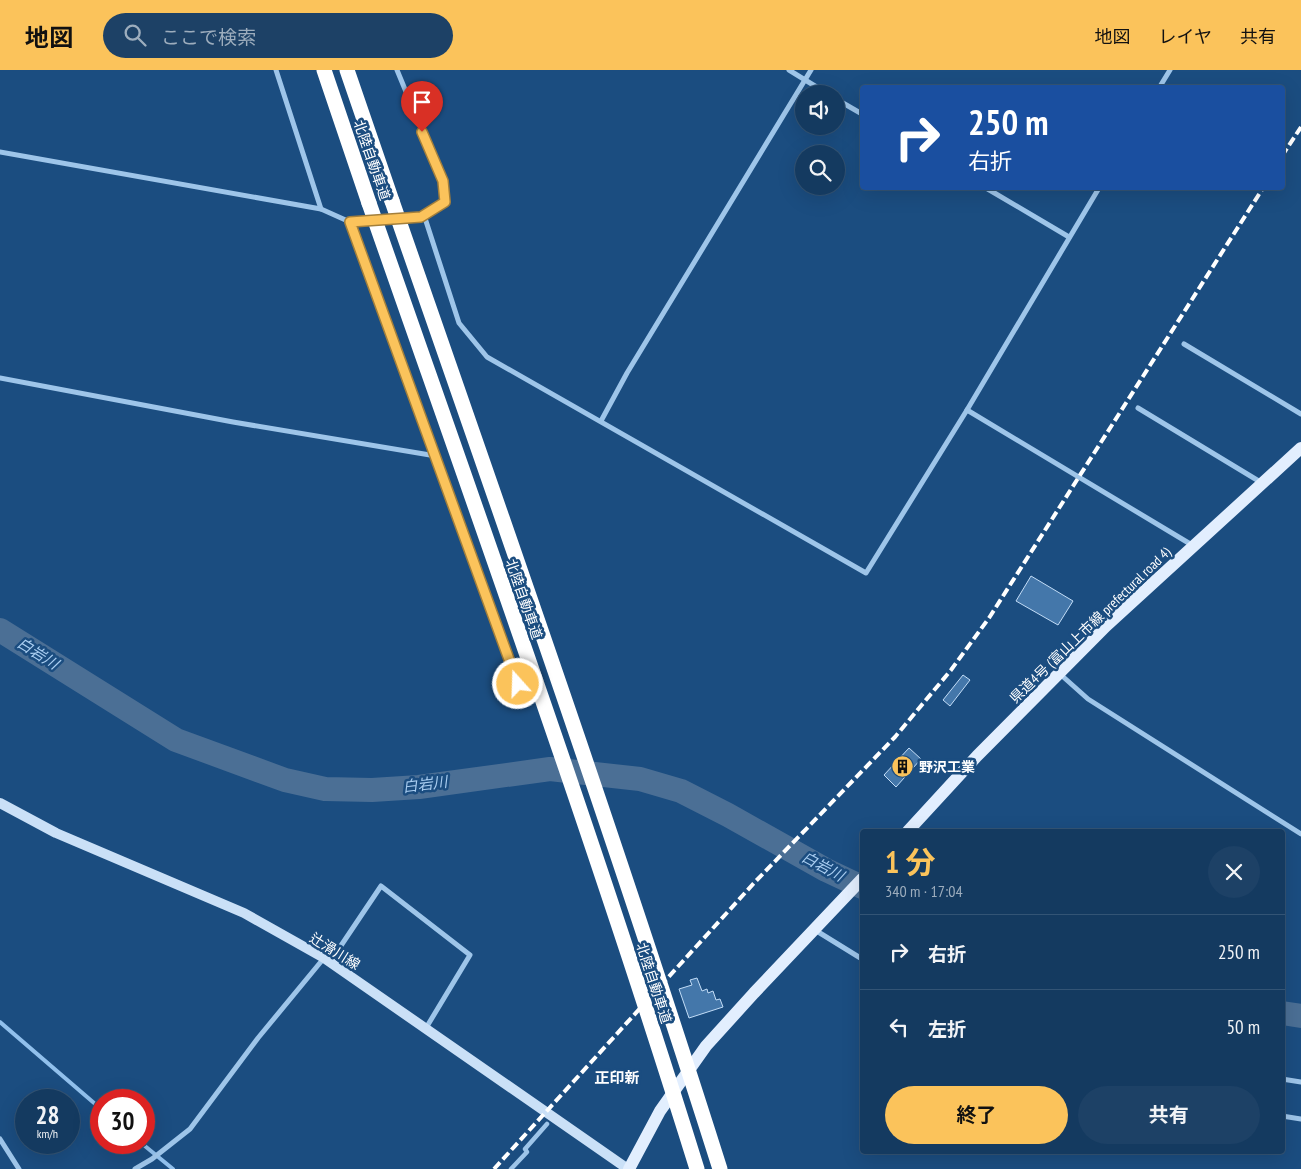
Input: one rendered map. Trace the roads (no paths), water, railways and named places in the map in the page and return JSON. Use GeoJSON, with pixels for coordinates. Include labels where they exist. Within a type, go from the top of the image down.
{"type":"FeatureCollection","features":[{"type":"Feature","properties":{"kind":"highway","name":"北陸自動車道"},"geometry":{"type":"LineString","coordinates":[[324,70],[553,734],[697,1169]]}},
{"type":"Feature","properties":{"kind":"highway","name":"北陸自動車道"},"geometry":{"type":"LineString","coordinates":[[347,70],[635,904],[720,1169]]}},
{"type":"Feature","properties":{"kind":"main road","name":"県道4号 (富山上市線 prefectural road 4)"},"geometry":{"type":"LineString","coordinates":[[910,829],[977,756],[1106,626],[1301,448]]}},
{"type":"Feature","properties":{"kind":"main road","name":"辻滑川線"},"geometry":{"type":"LineString","coordinates":[[0,804],[56,833],[244,913],[327,960],[629,1169]]}},
{"type":"Feature","properties":{"kind":"main road"},"geometry":{"type":"LineString","coordinates":[[629,1169],[660,1111],[706,1046],[860,881]]}},
{"type":"Feature","properties":{"kind":"street"},"geometry":{"type":"LineString","coordinates":[[276,70],[321,209]]}},
{"type":"Feature","properties":{"kind":"street"},"geometry":{"type":"LineString","coordinates":[[0,152],[321,209],[350,222],[421,217],[445,202],[443,181],[397,70]]}},
{"type":"Feature","properties":{"kind":"street"},"geometry":{"type":"LineString","coordinates":[[790,70],[813,85]]}},
{"type":"Feature","properties":{"kind":"street"},"geometry":{"type":"LineString","coordinates":[[601,422],[632,365],[811,70]]}},
{"type":"Feature","properties":{"kind":"street"},"geometry":{"type":"LineString","coordinates":[[1161,85],[1170,70]]}},
{"type":"Feature","properties":{"kind":"street"},"geometry":{"type":"LineString","coordinates":[[845,104],[860,113]]}},
{"type":"Feature","properties":{"kind":"street"},"geometry":{"type":"LineString","coordinates":[[989,190],[1070,237]]}},
{"type":"Feature","properties":{"kind":"street"},"geometry":{"type":"LineString","coordinates":[[424,215],[459,323],[487,357],[866,573],[967,410],[1098,190]]}},
{"type":"Feature","properties":{"kind":"street"},"geometry":{"type":"LineString","coordinates":[[350,222],[518,684]]}},
{"type":"Feature","properties":{"kind":"street"},"geometry":{"type":"LineString","coordinates":[[1184,344],[1301,414]]}},
{"type":"Feature","properties":{"kind":"street"},"geometry":{"type":"LineString","coordinates":[[0,378],[233,422],[436,456]]}},
{"type":"Feature","properties":{"kind":"street"},"geometry":{"type":"LineString","coordinates":[[1138,408],[1262,483]]}},
{"type":"Feature","properties":{"kind":"street"},"geometry":{"type":"LineString","coordinates":[[967,410],[1194,546]]}},
{"type":"Feature","properties":{"kind":"street"},"geometry":{"type":"LineString","coordinates":[[1059,674],[1088,699],[1301,834]]}},
{"type":"Feature","properties":{"kind":"street"},"geometry":{"type":"LineString","coordinates":[[135,1169],[152,1159],[190,1129],[258,1038],[327,960],[381,886],[470,954],[426,1028]]}},
{"type":"Feature","properties":{"kind":"street"},"geometry":{"type":"LineString","coordinates":[[815,930],[860,957]]}},
{"type":"Feature","properties":{"kind":"street"},"geometry":{"type":"LineString","coordinates":[[1285,1079],[1301,1082]]}},
{"type":"Feature","properties":{"kind":"street"},"geometry":{"type":"LineString","coordinates":[[1285,1116],[1301,1119]]}},
{"type":"Feature","properties":{"kind":"street"},"geometry":{"type":"LineString","coordinates":[[511,1169],[527,1152],[525,1149],[547,1124]]}},
{"type":"Feature","properties":{"kind":"street"},"geometry":{"type":"LineString","coordinates":[[0,1139],[19,1169]]}},
{"type":"Feature","properties":{"kind":"waterway","name":"白岩川"},"geometry":{"type":"LineString","coordinates":[[0,630],[176,740],[285,780],[325,789],[372,790],[419,787],[550,769],[640,779],[681,791],[826,870],[860,886]]}},
{"type":"Feature","properties":{"kind":"waterway","name":"白岩川"},"geometry":{"type":"LineString","coordinates":[[1285,1013],[1301,1016]]}},
{"type":"Feature","properties":{"kind":"waterway"},"geometry":{"type":"LineString","coordinates":[[0,1022],[90,1100]]}},
{"type":"Feature","properties":{"kind":"waterway"},"geometry":{"type":"LineString","coordinates":[[155,1154],[173,1169]]}},
{"type":"Feature","properties":{"kind":"railway"},"geometry":{"type":"LineString","coordinates":[[1285,151],[1301,127]]}},
{"type":"Feature","properties":{"kind":"railway"},"geometry":{"type":"LineString","coordinates":[[494,1169],[754,883],[895,737],[951,670],[989,618],[1262,190]]}},
{"type":"Feature","properties":{"kind":"place","name":"野沢工業"},"geometry":{"type":"Point","coordinates":[903,767]}},
{"type":"Feature","properties":{"kind":"district","name":"正印新"},"geometry":{"type":"Point","coordinates":[617,1077]}}]}
